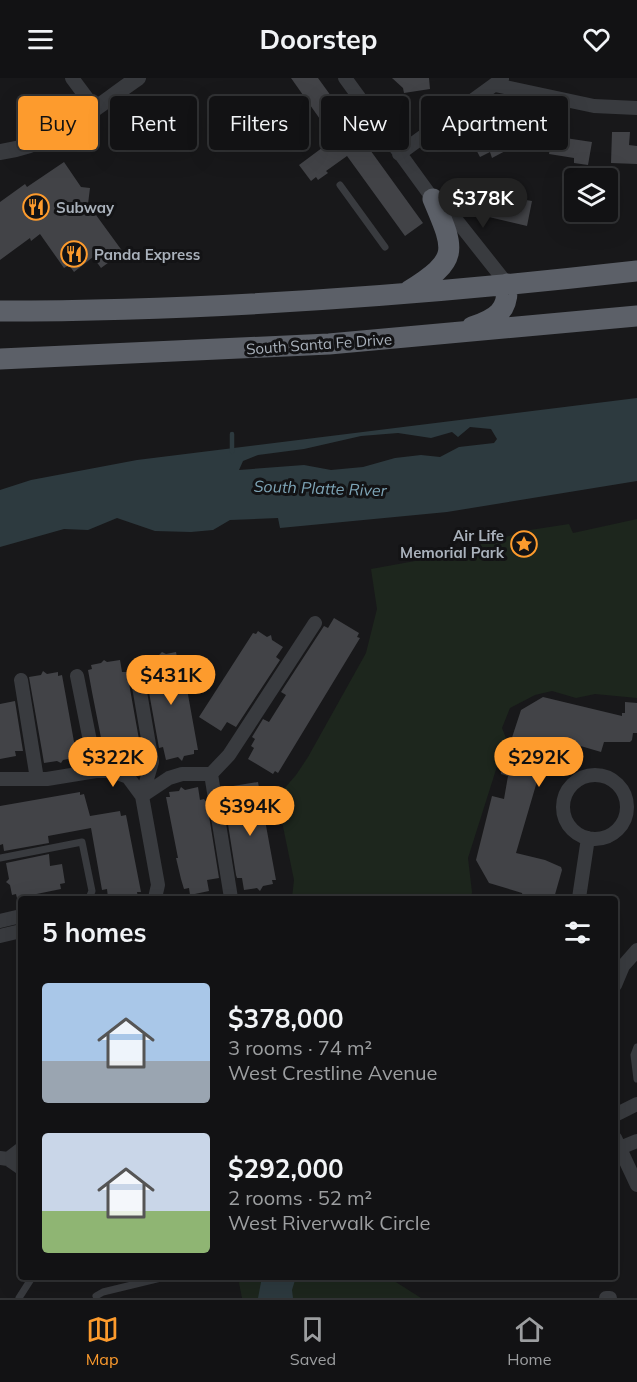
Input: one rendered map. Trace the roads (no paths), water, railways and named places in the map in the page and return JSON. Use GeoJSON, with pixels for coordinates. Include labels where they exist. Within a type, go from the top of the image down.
{"type":"FeatureCollection","features":[{"type":"Feature","properties":{"kind":"highway"},"geometry":{"type":"LineString","coordinates":[[407,293],[439,271],[447,256],[448,236],[433,199]]}},
{"type":"Feature","properties":{"kind":"highway"},"geometry":{"type":"LineString","coordinates":[[0,311],[81,311],[264,305],[637,271]]}},
{"type":"Feature","properties":{"kind":"highway"},"geometry":{"type":"LineString","coordinates":[[454,333],[488,320],[501,312],[507,300],[507,284]]}},
{"type":"Feature","properties":{"kind":"highway","name":"South Santa Fe Drive"},"geometry":{"type":"LineString","coordinates":[[0,359],[285,346],[637,316]]}},
{"type":"Feature","properties":{"kind":"street"},"geometry":{"type":"LineString","coordinates":[[72,78],[85,96]]}},
{"type":"Feature","properties":{"kind":"street"},"geometry":{"type":"LineString","coordinates":[[98,107],[138,78]]}},
{"type":"Feature","properties":{"kind":"street"},"geometry":{"type":"LineString","coordinates":[[345,78],[433,199],[454,217],[507,284]]}},
{"type":"Feature","properties":{"kind":"street"},"geometry":{"type":"LineString","coordinates":[[399,154],[499,81],[594,106],[637,108]]}},
{"type":"Feature","properties":{"kind":"street"},"geometry":{"type":"LineString","coordinates":[[0,152],[18,147]]}},
{"type":"Feature","properties":{"kind":"street"},"geometry":{"type":"LineString","coordinates":[[142,796],[169,778],[182,774],[211,774],[229,755],[315,623]]}},
{"type":"Feature","properties":{"kind":"street"},"geometry":{"type":"LineString","coordinates":[[136,669],[152,762],[142,796]]}},
{"type":"Feature","properties":{"kind":"street"},"geometry":{"type":"LineString","coordinates":[[77,676],[96,771]]}},
{"type":"Feature","properties":{"kind":"street"},"geometry":{"type":"LineString","coordinates":[[21,680],[38,779]]}},
{"type":"Feature","properties":{"kind":"street"},"geometry":{"type":"LineString","coordinates":[[0,778],[47,779],[96,771],[120,773],[128,777],[142,796],[158,885],[155,896]]}},
{"type":"Feature","properties":{"kind":"street"},"geometry":{"type":"LineString","coordinates":[[211,774],[231,896]]}},
{"type":"Feature","properties":{"kind":"street"},"geometry":{"type":"LineString","coordinates":[[590,774],[603,775],[615,780],[623,789],[628,801],[627,814],[622,826],[613,834],[601,839],[588,838],[576,833],[568,824],[563,812],[564,799],[569,787],[578,778],[590,774]]}},
{"type":"Feature","properties":{"kind":"street"},"geometry":{"type":"LineString","coordinates":[[579,896],[588,838]]}},
{"type":"Feature","properties":{"kind":"street"},"geometry":{"type":"LineString","coordinates":[[0,921],[18,917]]}},
{"type":"Feature","properties":{"kind":"street"},"geometry":{"type":"LineString","coordinates":[[0,936],[18,932]]}},
{"type":"Feature","properties":{"kind":"street"},"geometry":{"type":"LineString","coordinates":[[619,964],[637,950]]}},
{"type":"Feature","properties":{"kind":"street"},"geometry":{"type":"LineString","coordinates":[[618,1114],[637,1104]]}},
{"type":"Feature","properties":{"kind":"street"},"geometry":{"type":"LineString","coordinates":[[618,1145],[637,1141]]}},
{"type":"Feature","properties":{"kind":"street"},"geometry":{"type":"LineString","coordinates":[[618,1147],[637,1185]]}},
{"type":"Feature","properties":{"kind":"street"},"geometry":{"type":"LineString","coordinates":[[4,1158],[18,1151]]}},
{"type":"Feature","properties":{"kind":"street"},"geometry":{"type":"LineString","coordinates":[[4,1158],[18,1166]]}},
{"type":"Feature","properties":{"kind":"lane"},"geometry":{"type":"LineString","coordinates":[[340,185],[385,247]]}},
{"type":"Feature","properties":{"kind":"lane"},"geometry":{"type":"LineString","coordinates":[[0,858],[81,842],[92,891],[90,896]]}},
{"type":"Feature","properties":{"kind":"lane"},"geometry":{"type":"LineString","coordinates":[[637,1047],[634,1055],[637,1079]]}},
{"type":"Feature","properties":{"kind":"lane"},"geometry":{"type":"LineString","coordinates":[[20,1298],[31,1280]]}},
{"type":"Feature","properties":{"kind":"lane"},"geometry":{"type":"LineString","coordinates":[[96,1296],[103,1292],[152,1280]]}},
{"type":"Feature","properties":{"kind":"water","name":"South Platte River"},"geometry":{"type":"Polygon","coordinates":[[[637,398],[637,481],[447,512],[280,528],[278,518],[230,520],[213,530],[155,531],[117,518],[88,530],[64,529],[0,547],[0,490],[31,480],[137,460],[637,398]],[[470,427],[458,437],[452,432],[431,438],[398,433],[361,436],[304,449],[258,455],[243,461],[239,470],[304,465],[331,470],[363,467],[395,458],[421,455],[440,457],[459,447],[494,443],[497,439],[491,429],[470,427]]]}},
{"type":"Feature","properties":{"kind":"water"},"geometry":{"type":"Polygon","coordinates":[[[261,1280],[295,1280],[292,1290],[293,1298],[258,1298],[261,1280]]]}},
{"type":"Feature","properties":{"kind":"waterway"},"geometry":{"type":"LineString","coordinates":[[232,434],[232,452]]}},
{"type":"Feature","properties":{"kind":"place","name":"Subway"},"geometry":{"type":"Point","coordinates":[36,207]}},
{"type":"Feature","properties":{"kind":"place","name":"Panda Express"},"geometry":{"type":"Point","coordinates":[74,254]}},
{"type":"Feature","properties":{"kind":"place","name":"Air Life Memorial Park"},"geometry":{"type":"Point","coordinates":[524,544]}}]}
